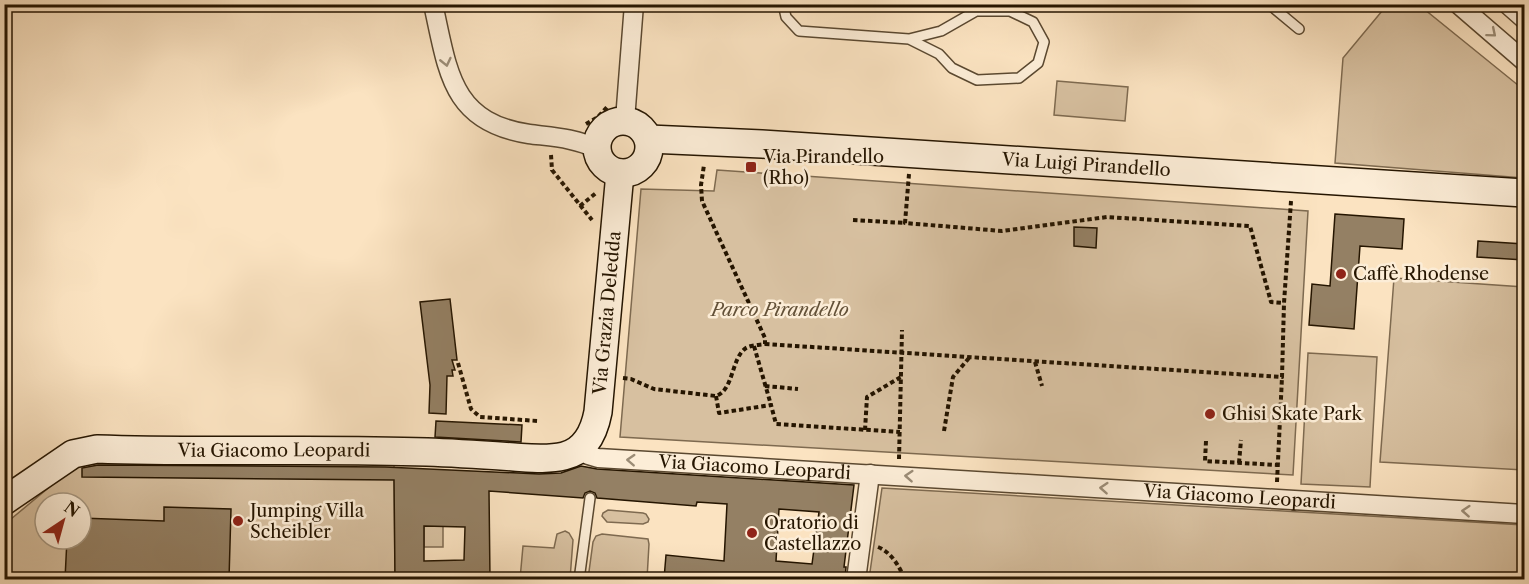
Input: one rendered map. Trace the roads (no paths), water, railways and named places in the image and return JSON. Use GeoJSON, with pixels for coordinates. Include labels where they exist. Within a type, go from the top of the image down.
{"type":"FeatureCollection","features":[{"type":"Feature","properties":{"kind":"street"},"geometry":{"type":"LineString","coordinates":[[434,4],[448,70],[452,82],[465,102],[486,120],[499,126],[516,132],[571,140],[597,149]]}},
{"type":"Feature","properties":{"kind":"street"},"geometry":{"type":"LineString","coordinates":[[617,111],[640,126],[649,139],[650,148],[644,164],[629,173],[620,173],[604,165],[597,149],[597,140],[601,132],[616,121],[617,111],[634,4]]}},
{"type":"Feature","properties":{"kind":"street"},"geometry":{"type":"LineString","coordinates":[[1458,4],[1524,62]]}},
{"type":"Feature","properties":{"kind":"street"},"geometry":{"type":"LineString","coordinates":[[1507,4],[1524,19]]}},
{"type":"Feature","properties":{"kind":"street","name":"Via Luigi Pirandello"},"geometry":{"type":"LineString","coordinates":[[649,139],[762,144],[1524,193]]}},
{"type":"Feature","properties":{"kind":"street","name":"Via Grazia Deledda"},"geometry":{"type":"LineString","coordinates":[[588,457],[598,412],[620,173]]}},
{"type":"Feature","properties":{"kind":"street","name":"Via Giacomo Leopardi"},"geometry":{"type":"LineString","coordinates":[[4,501],[73,454],[97,449],[426,452],[543,459],[564,456],[588,457],[1524,514]]}},
{"type":"Feature","properties":{"kind":"street"},"geometry":{"type":"LineString","coordinates":[[856,579],[870,474]]}},
{"type":"Feature","properties":{"kind":"lane"},"geometry":{"type":"LineString","coordinates":[[783,4],[786,17],[798,31],[909,39],[941,31],[976,11],[1010,11],[1033,22],[1044,42],[1038,63],[1019,78],[977,80],[952,68],[939,54],[909,39]]}},
{"type":"Feature","properties":{"kind":"lane"},"geometry":{"type":"LineString","coordinates":[[1269,4],[1299,29]]}},
{"type":"Feature","properties":{"kind":"lane"},"geometry":{"type":"LineString","coordinates":[[579,579],[590,498]]}},
{"type":"Feature","properties":{"kind":"place","name":"Via Pirandello (Rho)"},"geometry":{"type":"Point","coordinates":[751,167]}},
{"type":"Feature","properties":{"kind":"place","name":"Caffè Rhodense"},"geometry":{"type":"Point","coordinates":[1341,274]}},
{"type":"Feature","properties":{"kind":"place","name":"Ghisi Skate Park"},"geometry":{"type":"Point","coordinates":[1210,414]}},
{"type":"Feature","properties":{"kind":"place","name":"Jumping Villa Scheibler"},"geometry":{"type":"Point","coordinates":[238,521]}},
{"type":"Feature","properties":{"kind":"place","name":"Oratorio di Castellazzo"},"geometry":{"type":"Point","coordinates":[752,533]}},
{"type":"Feature","properties":{"kind":"park label","name":"Parco Pirandello"},"geometry":{"type":"Point","coordinates":[780,310]}}]}
